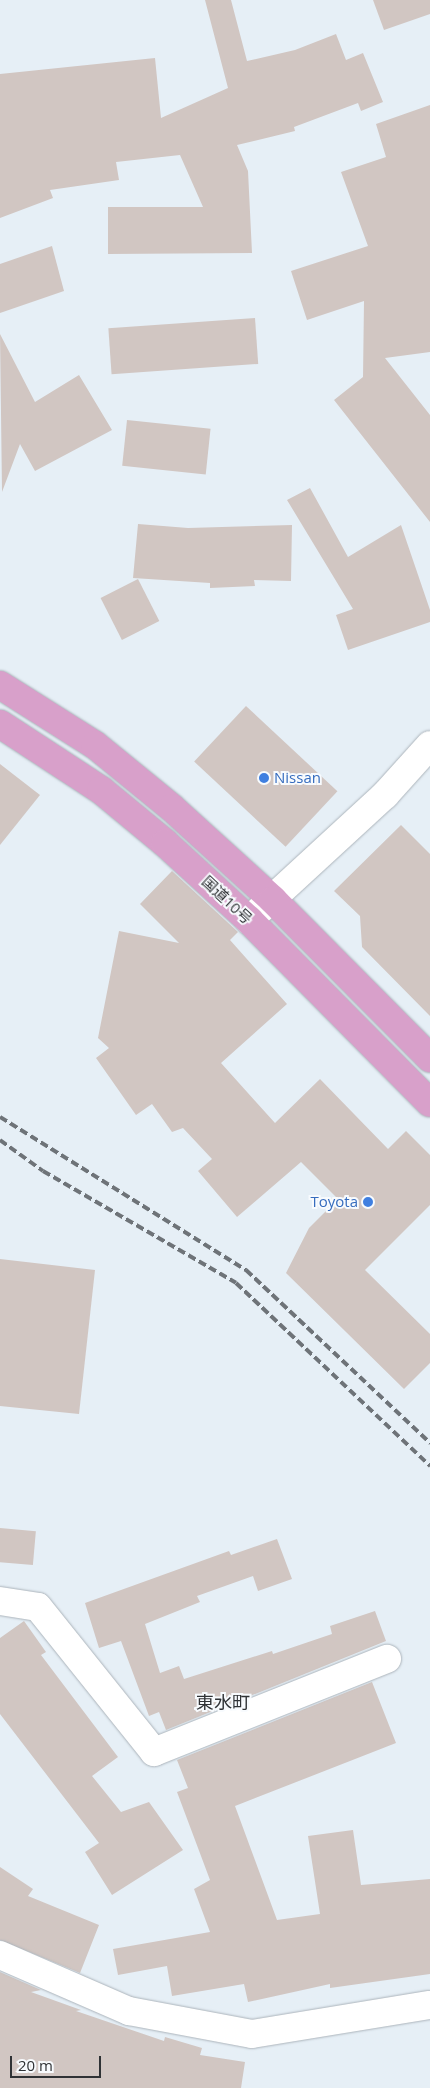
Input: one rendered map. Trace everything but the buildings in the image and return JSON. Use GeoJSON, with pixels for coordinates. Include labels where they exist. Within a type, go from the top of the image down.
{"type":"FeatureCollection","features":[{"type":"Feature","properties":{"kind":"highway","name":"国道10号"},"geometry":{"type":"LineString","coordinates":[[0,685],[95,745],[172,808],[272,900],[430,1058]]}},
{"type":"Feature","properties":{"kind":"highway","name":"国道10号"},"geometry":{"type":"LineString","coordinates":[[0,724],[102,790],[249,920],[430,1103]]}},
{"type":"Feature","properties":{"kind":"street"},"geometry":{"type":"LineString","coordinates":[[249,920],[385,794],[430,745]]}},
{"type":"Feature","properties":{"kind":"street"},"geometry":{"type":"LineString","coordinates":[[0,1601],[38,1607],[154,1752],[387,1659]]}},
{"type":"Feature","properties":{"kind":"street"},"geometry":{"type":"LineString","coordinates":[[0,1954],[129,2011],[252,2034],[430,2005]]}},
{"type":"Feature","properties":{"kind":"railway"},"geometry":{"type":"LineString","coordinates":[[0,1117],[246,1270],[430,1443]]}},
{"type":"Feature","properties":{"kind":"railway"},"geometry":{"type":"LineString","coordinates":[[0,1140],[43,1171],[236,1283],[430,1466]]}},
{"type":"Feature","properties":{"kind":"place","name":"Nissan"},"geometry":{"type":"Point","coordinates":[264,778]}},
{"type":"Feature","properties":{"kind":"place","name":"Toyota"},"geometry":{"type":"Point","coordinates":[368,1202]}},
{"type":"Feature","properties":{"kind":"district","name":"東水町"},"geometry":{"type":"Point","coordinates":[223,1702]}}]}
